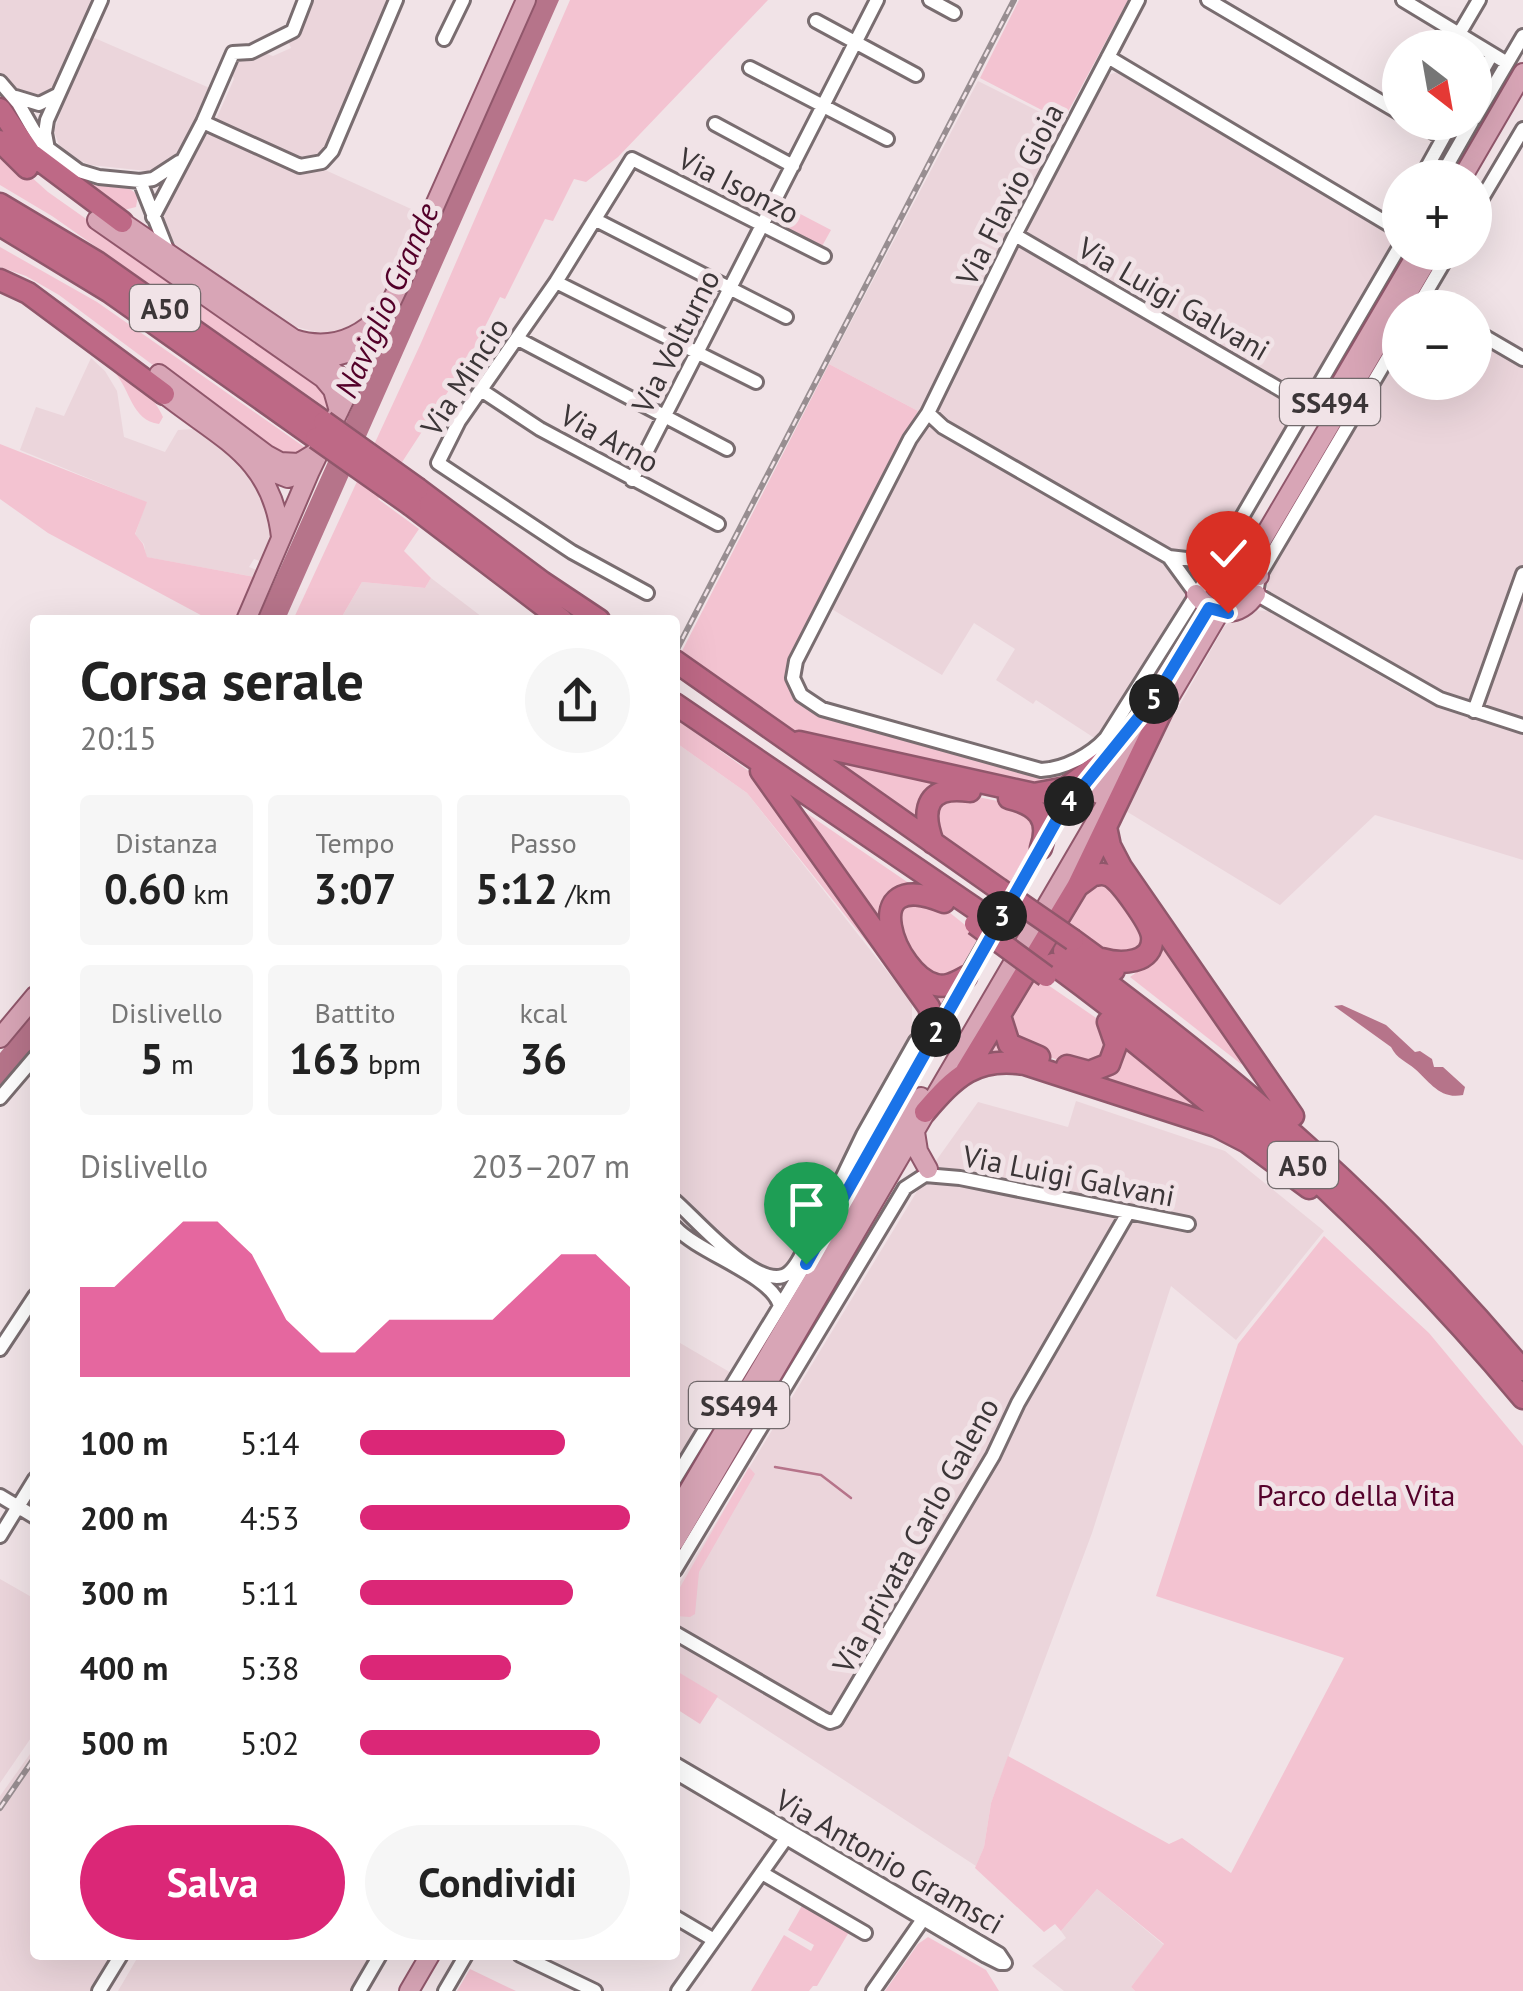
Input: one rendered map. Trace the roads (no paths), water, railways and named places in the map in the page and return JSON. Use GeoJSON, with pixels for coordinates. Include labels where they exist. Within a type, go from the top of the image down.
{"type":"FeatureCollection","features":[{"type":"Feature","properties":{"kind":"highway"},"geometry":{"type":"LineString","coordinates":[[10,102],[30,153],[122,222]]}},
{"type":"Feature","properties":{"kind":"highway"},"geometry":{"type":"LineString","coordinates":[[0,142],[46,184],[97,220]]}},
{"type":"Feature","properties":{"kind":"highway"},"geometry":{"type":"LineString","coordinates":[[0,191],[97,262]]}},
{"type":"Feature","properties":{"kind":"highway","name":"A50"},"geometry":{"type":"LineString","coordinates":[[0,204],[97,262],[329,422],[556,615]]}},
{"type":"Feature","properties":{"kind":"highway","name":"A50"},"geometry":{"type":"LineString","coordinates":[[0,225],[329,422]]}},
{"type":"Feature","properties":{"kind":"highway"},"geometry":{"type":"LineString","coordinates":[[0,235],[68,265]]}},
{"type":"Feature","properties":{"kind":"highway"},"geometry":{"type":"LineString","coordinates":[[0,270],[52,294],[162,384]]}},
{"type":"Feature","properties":{"kind":"highway"},"geometry":{"type":"LineString","coordinates":[[0,280],[28,292],[162,384]]}},
{"type":"Feature","properties":{"kind":"highway","name":"A50"},"geometry":{"type":"LineString","coordinates":[[415,497],[592,615]]}},
{"type":"Feature","properties":{"kind":"highway"},"geometry":{"type":"LineString","coordinates":[[542,582],[608,615]]}},
{"type":"Feature","properties":{"kind":"highway"},"geometry":{"type":"LineString","coordinates":[[680,665],[730,706],[775,732],[933,843],[987,907],[1212,1044],[1343,1164],[1378,1209]]}},
{"type":"Feature","properties":{"kind":"highway","name":"A50"},"geometry":{"type":"LineString","coordinates":[[680,676],[730,706],[987,907]]}},
{"type":"Feature","properties":{"kind":"highway"},"geometry":{"type":"LineString","coordinates":[[925,1112],[964,1073],[1077,887],[1161,699]]}},
{"type":"Feature","properties":{"kind":"highway"},"geometry":{"type":"LineString","coordinates":[[680,709],[760,771],[944,902]]}},
{"type":"Feature","properties":{"kind":"highway","name":"A50"},"geometry":{"type":"LineString","coordinates":[[712,731],[1064,955],[1195,1048],[1378,1209],[1523,1370]]}},
{"type":"Feature","properties":{"kind":"highway"},"geometry":{"type":"LineString","coordinates":[[775,732],[820,749],[1034,794],[1062,790],[1099,755]]}},
{"type":"Feature","properties":{"kind":"highway"},"geometry":{"type":"LineString","coordinates":[[760,771],[932,1013],[922,1044]]}},
{"type":"Feature","properties":{"kind":"highway"},"geometry":{"type":"LineString","coordinates":[[933,843],[926,824],[927,811],[937,794],[952,789],[1004,797],[1033,807],[1045,823],[1042,848]]}},
{"type":"Feature","properties":{"kind":"highway"},"geometry":{"type":"LineString","coordinates":[[1106,827],[1121,867],[1293,1116]]}},
{"type":"Feature","properties":{"kind":"highway"},"geometry":{"type":"LineString","coordinates":[[1064,955],[1127,963],[1146,953],[1152,936],[1125,890],[1113,878],[1094,875],[1077,887]]}},
{"type":"Feature","properties":{"kind":"highway"},"geometry":{"type":"LineString","coordinates":[[966,978],[944,986],[923,979],[897,946],[888,916],[894,904],[908,895],[987,907]]}},
{"type":"Feature","properties":{"kind":"highway"},"geometry":{"type":"LineString","coordinates":[[1000,1016],[1002,1031],[1012,1046],[1089,1072],[1104,1068],[1114,1058],[1116,1041],[1107,1020],[1064,955]]}},
{"type":"Feature","properties":{"kind":"highway","name":"A50"},"geometry":{"type":"LineString","coordinates":[[1064,955],[1168,1050],[1268,1133],[1352,1212],[1443,1304],[1523,1398]]}},
{"type":"Feature","properties":{"kind":"highway"},"geometry":{"type":"LineString","coordinates":[[1107,1020],[1239,1126],[1414,1287],[1443,1304]]}},
{"type":"Feature","properties":{"kind":"highway"},"geometry":{"type":"LineString","coordinates":[[964,1073],[995,1061],[1024,1064],[1216,1126],[1247,1142],[1309,1188]]}},
{"type":"Feature","properties":{"kind":"main road"},"geometry":{"type":"LineString","coordinates":[[162,384],[267,455],[286,463],[305,461],[389,308],[526,0]]}},
{"type":"Feature","properties":{"kind":"main road"},"geometry":{"type":"LineString","coordinates":[[1471,160],[1515,68]]}},
{"type":"Feature","properties":{"kind":"main road"},"geometry":{"type":"LineString","coordinates":[[1485,160],[1523,93]]}},
{"type":"Feature","properties":{"kind":"main road"},"geometry":{"type":"LineString","coordinates":[[97,220],[191,287],[312,362],[369,347]]}},
{"type":"Feature","properties":{"kind":"main road"},"geometry":{"type":"LineString","coordinates":[[122,222],[286,336],[333,390],[329,422],[248,615]]}},
{"type":"Feature","properties":{"kind":"main road","name":"SS494"},"geometry":{"type":"LineString","coordinates":[[1246,566],[1408,270]]}},
{"type":"Feature","properties":{"kind":"main road","name":"SS494"},"geometry":{"type":"LineString","coordinates":[[681,1545],[696,1504],[896,1166],[1161,699],[1208,604],[1246,566],[1421,270]]}},
{"type":"Feature","properties":{"kind":"main road"},"geometry":{"type":"LineString","coordinates":[[286,336],[312,344],[336,343],[361,332],[389,308]]}},
{"type":"Feature","properties":{"kind":"main road"},"geometry":{"type":"LineString","coordinates":[[162,384],[251,461],[272,474],[288,478],[310,471]]}},
{"type":"Feature","properties":{"kind":"main road"},"geometry":{"type":"LineString","coordinates":[[248,441],[272,474],[291,513]]}},
{"type":"Feature","properties":{"kind":"main road"},"geometry":{"type":"LineString","coordinates":[[251,461],[274,499],[281,538]]}},
{"type":"Feature","properties":{"kind":"main road"},"geometry":{"type":"LineString","coordinates":[[1208,604],[1236,612],[1246,566]]}},
{"type":"Feature","properties":{"kind":"main road","name":"SS494"},"geometry":{"type":"LineString","coordinates":[[680,1505],[1161,699]]}},
{"type":"Feature","properties":{"kind":"main road"},"geometry":{"type":"LineString","coordinates":[[0,1038],[30,1002]]}},
{"type":"Feature","properties":{"kind":"main road"},"geometry":{"type":"LineString","coordinates":[[915,1132],[918,1151],[934,1172]]}},
{"type":"Feature","properties":{"kind":"main road"},"geometry":{"type":"LineString","coordinates":[[782,1332],[801,1272]]}},
{"type":"Feature","properties":{"kind":"main road"},"geometry":{"type":"LineString","coordinates":[[394,1991],[413,1960]]}},
{"type":"Feature","properties":{"kind":"main road"},"geometry":{"type":"LineString","coordinates":[[408,1991],[427,1960]]}},
{"type":"Feature","properties":{"kind":"street"},"geometry":{"type":"LineString","coordinates":[[48,149],[45,126],[101,0]]}},
{"type":"Feature","properties":{"kind":"street"},"geometry":{"type":"LineString","coordinates":[[153,217],[232,53],[251,52],[293,31],[305,0]]}},
{"type":"Feature","properties":{"kind":"street"},"geometry":{"type":"LineString","coordinates":[[202,122],[300,166],[322,162],[332,151],[396,0]]}},
{"type":"Feature","properties":{"kind":"street","name":"Via Volturno"},"geometry":{"type":"LineString","coordinates":[[632,480],[878,0]]}},
{"type":"Feature","properties":{"kind":"street"},"geometry":{"type":"LineString","coordinates":[[930,0],[954,13]]}},
{"type":"Feature","properties":{"kind":"street","name":"Via Flavio Gioia"},"geometry":{"type":"LineString","coordinates":[[1099,755],[1041,770],[827,711],[804,698],[794,684],[792,672],[1138,0]]}},
{"type":"Feature","properties":{"kind":"street"},"geometry":{"type":"LineString","coordinates":[[1208,0],[1382,102]]}},
{"type":"Feature","properties":{"kind":"street"},"geometry":{"type":"LineString","coordinates":[[1403,0],[1452,30]]}},
{"type":"Feature","properties":{"kind":"street"},"geometry":{"type":"LineString","coordinates":[[1461,30],[1479,0]]}},
{"type":"Feature","properties":{"kind":"street"},"geometry":{"type":"LineString","coordinates":[[444,38],[457,2]]}},
{"type":"Feature","properties":{"kind":"street"},"geometry":{"type":"LineString","coordinates":[[816,21],[916,75]]}},
{"type":"Feature","properties":{"kind":"street"},"geometry":{"type":"LineString","coordinates":[[1492,97],[1515,68],[1523,36]]}},
{"type":"Feature","properties":{"kind":"street"},"geometry":{"type":"LineString","coordinates":[[1492,54],[1515,68]]}},
{"type":"Feature","properties":{"kind":"street"},"geometry":{"type":"LineString","coordinates":[[1108,57],[1382,221]]}},
{"type":"Feature","properties":{"kind":"street"},"geometry":{"type":"LineString","coordinates":[[750,68],[887,140]]}},
{"type":"Feature","properties":{"kind":"street"},"geometry":{"type":"LineString","coordinates":[[0,82],[10,102],[48,149],[90,176],[154,179],[185,157]]}},
{"type":"Feature","properties":{"kind":"street"},"geometry":{"type":"LineString","coordinates":[[10,102],[40,104],[59,94]]}},
{"type":"Feature","properties":{"kind":"street"},"geometry":{"type":"LineString","coordinates":[[10,102],[32,114],[51,110]]}},
{"type":"Feature","properties":{"kind":"street"},"geometry":{"type":"LineString","coordinates":[[715,124],[792,166]]}},
{"type":"Feature","properties":{"kind":"street"},"geometry":{"type":"LineString","coordinates":[[1492,181],[1523,129]]}},
{"type":"Feature","properties":{"kind":"street","name":"Via Mincio"},"geometry":{"type":"LineString","coordinates":[[632,159],[556,282],[460,421],[438,463],[572,552],[647,593]]}},
{"type":"Feature","properties":{"kind":"street","name":"Via Isonzo"},"geometry":{"type":"LineString","coordinates":[[632,159],[824,256]]}},
{"type":"Feature","properties":{"kind":"street"},"geometry":{"type":"LineString","coordinates":[[140,181],[153,186],[161,199]]}},
{"type":"Feature","properties":{"kind":"street"},"geometry":{"type":"LineString","coordinates":[[140,181],[168,253],[191,287]]}},
{"type":"Feature","properties":{"kind":"street"},"geometry":{"type":"LineString","coordinates":[[97,220],[122,222],[153,217]]}},
{"type":"Feature","properties":{"kind":"street"},"geometry":{"type":"LineString","coordinates":[[596,220],[786,317]]}},
{"type":"Feature","properties":{"kind":"street","name":"Via Luigi Galvani"},"geometry":{"type":"LineString","coordinates":[[1015,235],[1307,405]]}},
{"type":"Feature","properties":{"kind":"street"},"geometry":{"type":"LineString","coordinates":[[1246,566],[1307,405],[1386,270]]}},
{"type":"Feature","properties":{"kind":"street"},"geometry":{"type":"LineString","coordinates":[[556,282],[756,382]]}},
{"type":"Feature","properties":{"kind":"street"},"geometry":{"type":"LineString","coordinates":[[518,339],[727,449]]}},
{"type":"Feature","properties":{"kind":"street"},"geometry":{"type":"LineString","coordinates":[[1492,341],[1523,359]]}},
{"type":"Feature","properties":{"kind":"street"},"geometry":{"type":"LineString","coordinates":[[1246,566],[1382,364]]}},
{"type":"Feature","properties":{"kind":"street","name":"Via Arno"},"geometry":{"type":"LineString","coordinates":[[482,390],[540,428],[718,524]]}},
{"type":"Feature","properties":{"kind":"street"},"geometry":{"type":"LineString","coordinates":[[766,1274],[781,1277],[794,1266],[824,1217],[864,1134],[966,978],[1106,738],[1208,604],[1169,558],[943,427],[928,413]]}},
{"type":"Feature","properties":{"kind":"street"},"geometry":{"type":"LineString","coordinates":[[1169,558],[1246,566],[1410,684],[1474,712],[1523,726]]}},
{"type":"Feature","properties":{"kind":"street"},"geometry":{"type":"LineString","coordinates":[[1474,712],[1523,574]]}},
{"type":"Feature","properties":{"kind":"street"},"geometry":{"type":"LineString","coordinates":[[1099,755],[1161,699]]}},
{"type":"Feature","properties":{"kind":"street"},"geometry":{"type":"LineString","coordinates":[[680,1471],[801,1272],[922,1044]]}},
{"type":"Feature","properties":{"kind":"street"},"geometry":{"type":"LineString","coordinates":[[0,1098],[30,1063]]}},
{"type":"Feature","properties":{"kind":"street"},"geometry":{"type":"LineString","coordinates":[[681,1545],[899,1196],[896,1166],[875,1175]]}},
{"type":"Feature","properties":{"kind":"street","name":"Via Luigi Galvani"},"geometry":{"type":"LineString","coordinates":[[896,1166],[1188,1224]]}},
{"type":"Feature","properties":{"kind":"street","name":"Via Luigi Galvani"},"geometry":{"type":"LineString","coordinates":[[899,1196],[919,1176],[934,1172]]}},
{"type":"Feature","properties":{"kind":"street"},"geometry":{"type":"LineString","coordinates":[[680,1206],[726,1251],[780,1283],[801,1272]]}},
{"type":"Feature","properties":{"kind":"street","name":"Via privata Carlo Galeno"},"geometry":{"type":"LineString","coordinates":[[680,1636],[822,1718],[836,1720],[993,1456],[1018,1402],[1128,1213]]}},
{"type":"Feature","properties":{"kind":"street"},"geometry":{"type":"LineString","coordinates":[[680,1231],[770,1288],[779,1303]]}},
{"type":"Feature","properties":{"kind":"street"},"geometry":{"type":"LineString","coordinates":[[0,1349],[30,1304]]}},
{"type":"Feature","properties":{"kind":"street"},"geometry":{"type":"LineString","coordinates":[[0,1536],[30,1487]]}},
{"type":"Feature","properties":{"kind":"street"},"geometry":{"type":"LineString","coordinates":[[0,1496],[30,1515]]}},
{"type":"Feature","properties":{"kind":"street","name":"Via Antonio Gramsci"},"geometry":{"type":"LineString","coordinates":[[680,1767],[788,1835]]}},
{"type":"Feature","properties":{"kind":"street","name":"Via Antonio Gramsci"},"geometry":{"type":"LineString","coordinates":[[680,1775],[926,1916],[998,1962],[1005,1962],[999,1954],[926,1916]]}},
{"type":"Feature","properties":{"kind":"street"},"geometry":{"type":"LineString","coordinates":[[678,1991],[788,1835]]}},
{"type":"Feature","properties":{"kind":"street"},"geometry":{"type":"LineString","coordinates":[[762,1873],[865,1933]]}},
{"type":"Feature","properties":{"kind":"street"},"geometry":{"type":"LineString","coordinates":[[873,1991],[926,1916]]}},
{"type":"Feature","properties":{"kind":"street"},"geometry":{"type":"LineString","coordinates":[[680,1920],[714,1940]]}},
{"type":"Feature","properties":{"kind":"street"},"geometry":{"type":"LineString","coordinates":[[98,1991],[119,1960]]}},
{"type":"Feature","properties":{"kind":"street"},"geometry":{"type":"LineString","coordinates":[[108,1991],[127,1960]]}},
{"type":"Feature","properties":{"kind":"street"},"geometry":{"type":"LineString","coordinates":[[359,1991],[377,1960]]}},
{"type":"Feature","properties":{"kind":"street"},"geometry":{"type":"LineString","coordinates":[[445,1991],[463,1960]]}},
{"type":"Feature","properties":{"kind":"street"},"geometry":{"type":"LineString","coordinates":[[530,1960],[595,1991]]}},
{"type":"Feature","properties":{"kind":"waterway"},"geometry":{"type":"LineString","coordinates":[[775,1467],[821,1475],[851,1498]]}},
{"type":"Feature","properties":{"kind":"railway"},"geometry":{"type":"LineString","coordinates":[[680,643],[1014,0]]}},
{"type":"Feature","properties":{"kind":"railway"},"geometry":{"type":"LineString","coordinates":[[0,1808],[30,1764]]}},
{"type":"Feature","properties":{"kind":"water label","name":"Naviglio Grande"},"geometry":{"type":"Point","coordinates":[386,300]}},
{"type":"Feature","properties":{"kind":"park label","name":"Parco della Vita"},"geometry":{"type":"Point","coordinates":[1356,1494]}}]}
